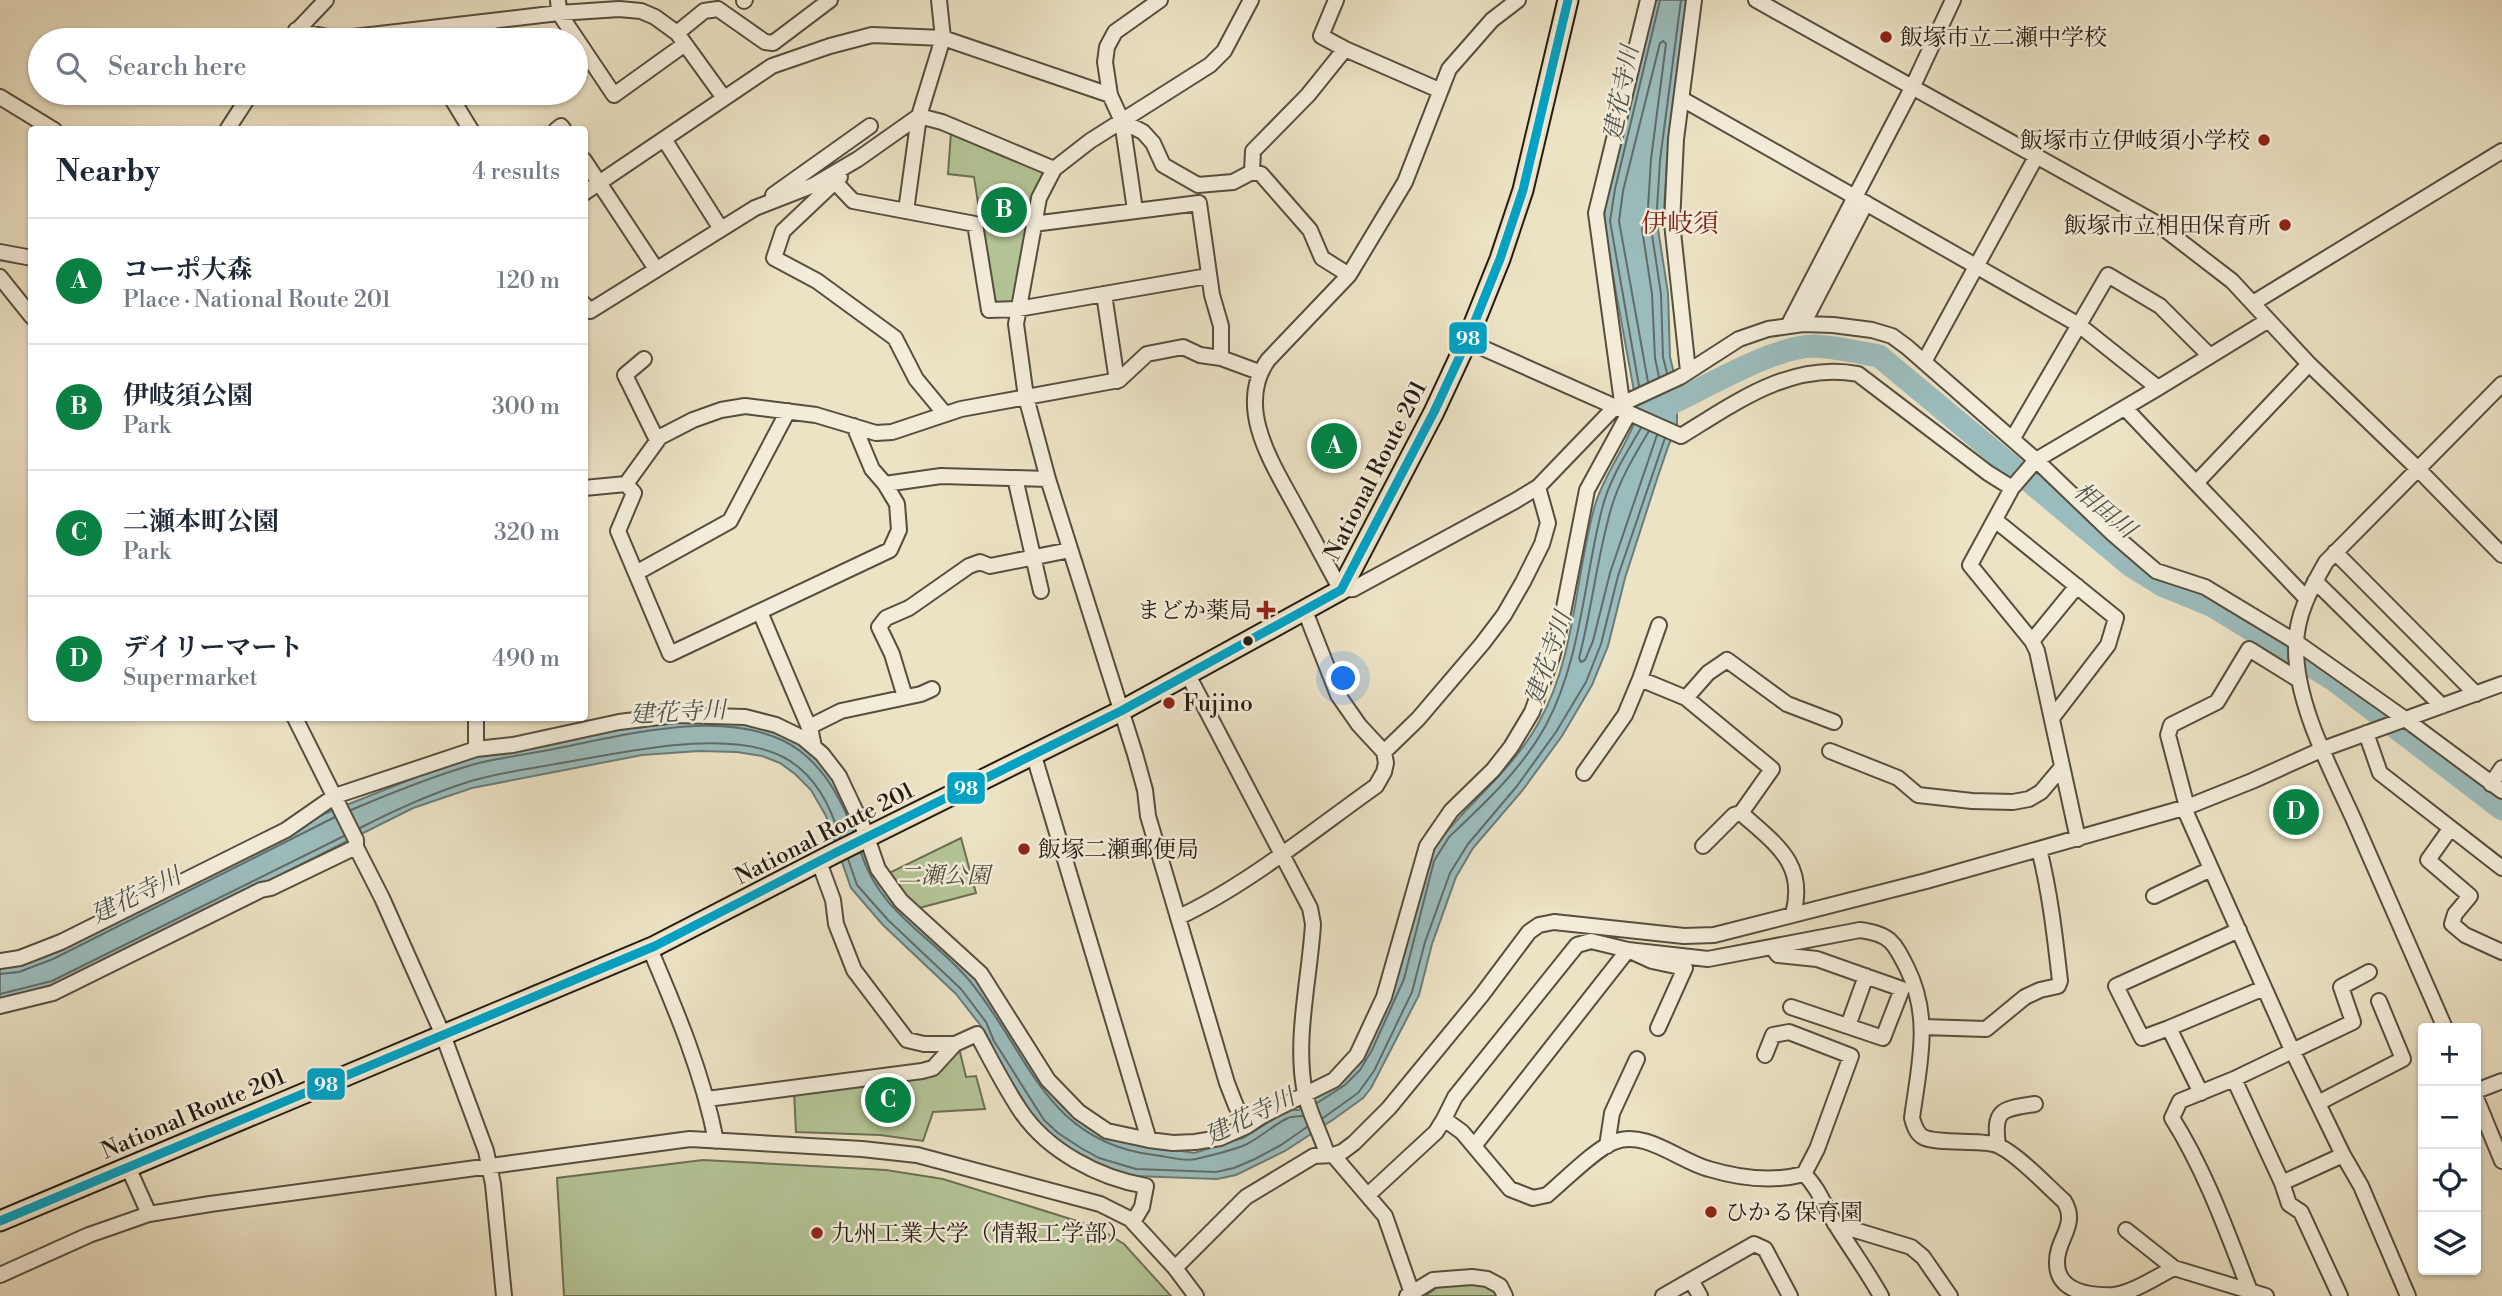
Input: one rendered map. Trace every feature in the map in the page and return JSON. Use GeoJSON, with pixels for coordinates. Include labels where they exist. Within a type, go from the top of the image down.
{"type":"FeatureCollection","features":[{"type":"Feature","properties":{"kind":"highway","name":"National Route 201"},"geometry":{"type":"LineString","coordinates":[[0,1221],[650,948],[1121,711],[1341,590],[1434,412],[1467,341],[1500,259],[1523,190],[1568,0]]}},
{"type":"Feature","properties":{"kind":"street"},"geometry":{"type":"LineString","coordinates":[[299,28],[327,0]]}},
{"type":"Feature","properties":{"kind":"street"},"geometry":{"type":"LineString","coordinates":[[588,53],[614,94],[681,39],[704,11],[718,9],[765,42],[773,43],[830,0]]}},
{"type":"Feature","properties":{"kind":"street"},"geometry":{"type":"LineString","coordinates":[[906,211],[919,116],[943,38],[939,0]]}},
{"type":"Feature","properties":{"kind":"street"},"geometry":{"type":"LineString","coordinates":[[1135,210],[1122,121],[1110,95],[1105,62],[1110,38],[1160,0]]}},
{"type":"Feature","properties":{"kind":"street"},"geometry":{"type":"LineString","coordinates":[[1247,1126],[1227,1083],[1148,816],[1145,790],[1048,478],[1026,397],[1016,324],[1039,198],[1054,169],[1090,141],[1210,65],[1224,51],[1251,0]]}},
{"type":"Feature","properties":{"kind":"street"},"geometry":{"type":"LineString","coordinates":[[1336,0],[1321,36],[1439,90]]}},
{"type":"Feature","properties":{"kind":"street"},"geometry":{"type":"LineString","coordinates":[[1518,0],[1492,20],[1449,69],[1405,182],[1349,275],[1259,372],[1255,410],[1263,446],[1341,590],[1353,589],[1538,487],[1626,407],[1739,339],[1768,329],[1803,324],[1872,330],[1892,336],[1924,362],[2036,460],[2156,571],[2205,587],[2296,644],[2497,788],[2502,768]]}},
{"type":"Feature","properties":{"kind":"street"},"geometry":{"type":"LineString","coordinates":[[0,961],[20,958],[61,942],[286,830],[337,800],[477,749],[513,745],[619,722],[676,715],[745,717],[776,725],[803,738],[839,776],[878,869],[901,901],[981,974],[1048,1080],[1093,1123],[1107,1131],[1173,1143],[1220,1138],[1334,1080],[1357,1055],[1384,997],[1427,846],[1445,819],[1493,770],[1511,747],[1532,712],[1552,657],[1562,618],[1587,490],[1626,407],[1596,213],[1648,0]]}},
{"type":"Feature","properties":{"kind":"street"},"geometry":{"type":"LineString","coordinates":[[1684,374],[1672,222],[1676,139],[1694,0]]}},
{"type":"Feature","properties":{"kind":"street"},"geometry":{"type":"LineString","coordinates":[[1756,0],[2158,225],[2232,281],[2309,364],[2502,555]]}},
{"type":"Feature","properties":{"kind":"street"},"geometry":{"type":"LineString","coordinates":[[1803,324],[1953,0]]}},
{"type":"Feature","properties":{"kind":"street"},"geometry":{"type":"LineString","coordinates":[[438,28],[484,23],[559,7],[641,11],[655,17],[681,39],[724,97]]}},
{"type":"Feature","properties":{"kind":"street"},"geometry":{"type":"LineString","coordinates":[[559,7],[572,28]]}},
{"type":"Feature","properties":{"kind":"street"},"geometry":{"type":"LineString","coordinates":[[484,23],[488,28]]}},
{"type":"Feature","properties":{"kind":"street"},"geometry":{"type":"LineString","coordinates":[[588,190],[772,66],[872,35],[943,38],[1110,95]]}},
{"type":"Feature","properties":{"kind":"street"},"geometry":{"type":"LineString","coordinates":[[1252,172],[1253,151],[1308,95],[1345,49]]}},
{"type":"Feature","properties":{"kind":"street"},"geometry":{"type":"LineString","coordinates":[[0,97],[47,126]]}},
{"type":"Feature","properties":{"kind":"street"},"geometry":{"type":"LineString","coordinates":[[1682,99],[2079,325],[2158,388]]}},
{"type":"Feature","properties":{"kind":"street"},"geometry":{"type":"LineString","coordinates":[[230,126],[244,105]]}},
{"type":"Feature","properties":{"kind":"street"},"geometry":{"type":"LineString","coordinates":[[456,105],[469,126]]}},
{"type":"Feature","properties":{"kind":"street"},"geometry":{"type":"LineString","coordinates":[[755,208],[814,185],[858,159],[919,116],[942,122],[1054,169]]}},
{"type":"Feature","properties":{"kind":"street"},"geometry":{"type":"LineString","coordinates":[[1122,121],[1148,137],[1163,165],[1198,184],[1233,182],[1252,172],[1261,174],[1310,230],[1322,258],[1349,275]]}},
{"type":"Feature","properties":{"kind":"street"},"geometry":{"type":"LineString","coordinates":[[588,309],[590,312],[755,208],[870,125]]}},
{"type":"Feature","properties":{"kind":"street"},"geometry":{"type":"LineString","coordinates":[[664,139],[721,229]]}},
{"type":"Feature","properties":{"kind":"street"},"geometry":{"type":"LineString","coordinates":[[2253,303],[2502,151]]}},
{"type":"Feature","properties":{"kind":"street"},"geometry":{"type":"LineString","coordinates":[[1924,362],[2036,157]]}},
{"type":"Feature","properties":{"kind":"street"},"geometry":{"type":"LineString","coordinates":[[858,159],[783,231],[774,258],[817,281],[895,338],[916,379],[945,414]]}},
{"type":"Feature","properties":{"kind":"street"},"geometry":{"type":"LineString","coordinates":[[588,166],[656,269]]}},
{"type":"Feature","properties":{"kind":"street"},"geometry":{"type":"LineString","coordinates":[[835,181],[853,201],[975,224],[989,310],[1018,309],[1208,276]]}},
{"type":"Feature","properties":{"kind":"street"},"geometry":{"type":"LineString","coordinates":[[1788,326],[1861,200]]}},
{"type":"Feature","properties":{"kind":"street"},"geometry":{"type":"LineString","coordinates":[[1033,224],[1199,203],[1208,276],[1220,315],[1221,358]]}},
{"type":"Feature","properties":{"kind":"street"},"geometry":{"type":"LineString","coordinates":[[0,252],[28,257]]}},
{"type":"Feature","properties":{"kind":"street"},"geometry":{"type":"LineString","coordinates":[[2012,439],[2108,275],[2160,306],[2210,356]]}},
{"type":"Feature","properties":{"kind":"street"},"geometry":{"type":"LineString","coordinates":[[0,277],[28,312]]}},
{"type":"Feature","properties":{"kind":"street"},"geometry":{"type":"LineString","coordinates":[[1104,294],[1117,381]]}},
{"type":"Feature","properties":{"kind":"street"},"geometry":{"type":"LineString","coordinates":[[2078,839],[2037,651],[2032,641],[1970,565],[2012,488],[2036,460],[2267,321]]}},
{"type":"Feature","properties":{"kind":"street"},"geometry":{"type":"LineString","coordinates":[[1467,341],[1626,407],[1681,436],[1749,394],[1784,378],[1841,371],[1858,374],[1988,473],[2012,488]]}},
{"type":"Feature","properties":{"kind":"street"},"geometry":{"type":"LineString","coordinates":[[588,488],[626,484],[660,437],[693,420],[721,410],[745,407],[788,411],[816,415],[876,433],[892,432],[945,414],[1117,381],[1147,354],[1183,347],[1200,355],[1221,358],[1259,372]]}},
{"type":"Feature","properties":{"kind":"street"},"geometry":{"type":"LineString","coordinates":[[644,359],[625,375],[657,440]]}},
{"type":"Feature","properties":{"kind":"street"},"geometry":{"type":"LineString","coordinates":[[2196,484],[2309,364]]}},
{"type":"Feature","properties":{"kind":"street"},"geometry":{"type":"LineString","coordinates":[[2443,1023],[2323,749],[2298,676],[2296,644],[2305,597],[2326,562],[2502,384]]}},
{"type":"Feature","properties":{"kind":"street"},"geometry":{"type":"LineString","coordinates":[[2125,408],[2305,597]]}},
{"type":"Feature","properties":{"kind":"street"},"geometry":{"type":"LineString","coordinates":[[636,573],[730,521],[788,411]]}},
{"type":"Feature","properties":{"kind":"street"},"geometry":{"type":"LineString","coordinates":[[626,484],[634,493],[618,531],[670,654],[890,550],[899,530],[897,504],[885,484],[872,470],[854,426]]}},
{"type":"Feature","properties":{"kind":"street"},"geometry":{"type":"LineString","coordinates":[[885,484],[941,476],[1048,478]]}},
{"type":"Feature","properties":{"kind":"street"},"geometry":{"type":"LineString","coordinates":[[1015,478],[1041,591]]}},
{"type":"Feature","properties":{"kind":"street"},"geometry":{"type":"LineString","coordinates":[[1384,752],[1418,719],[1482,644],[1524,582],[1542,544],[1548,523],[1538,487]]}},
{"type":"Feature","properties":{"kind":"street"},"geometry":{"type":"LineString","coordinates":[[1995,520],[2116,618],[2108,645],[2052,718]]}},
{"type":"Feature","properties":{"kind":"street"},"geometry":{"type":"LineString","coordinates":[[905,697],[892,654],[879,627],[882,621],[909,608],[969,566],[980,562],[990,566],[1070,550]]}},
{"type":"Feature","properties":{"kind":"street"},"geometry":{"type":"LineString","coordinates":[[2336,552],[2476,694]]}},
{"type":"Feature","properties":{"kind":"street"},"geometry":{"type":"LineString","coordinates":[[2315,581],[2442,706]]}},
{"type":"Feature","properties":{"kind":"street"},"geometry":{"type":"LineString","coordinates":[[2032,641],[2077,586]]}},
{"type":"Feature","properties":{"kind":"street"},"geometry":{"type":"LineString","coordinates":[[1179,918],[1201,907],[1282,853],[1376,786],[1384,772],[1384,752],[1359,725],[1339,695],[1305,611]]}},
{"type":"Feature","properties":{"kind":"street"},"geometry":{"type":"LineString","coordinates":[[760,612],[809,727],[814,747]]}},
{"type":"Feature","properties":{"kind":"street"},"geometry":{"type":"LineString","coordinates":[[1584,773],[1625,715],[1659,625]]}},
{"type":"Feature","properties":{"kind":"street"},"geometry":{"type":"LineString","coordinates":[[2298,676],[2249,649],[2217,702],[2171,725],[2168,735],[2186,807],[2211,869],[2292,1050],[2361,1186],[2408,1296]]}},
{"type":"Feature","properties":{"kind":"street"},"geometry":{"type":"LineString","coordinates":[[1686,698],[1708,673],[1727,660],[1787,704],[1834,722]]}},
{"type":"Feature","properties":{"kind":"street"},"geometry":{"type":"LineString","coordinates":[[1188,675],[1310,908],[1313,924],[1302,1041],[1306,1095],[1330,1154],[1369,1194],[1385,1216],[1411,1295],[1433,1280],[1472,1277],[1487,1279],[1500,1286],[1506,1296]]}},
{"type":"Feature","properties":{"kind":"street"},"geometry":{"type":"LineString","coordinates":[[1640,679],[1686,698],[1772,769],[1741,813],[1734,815],[1703,846]]}},
{"type":"Feature","properties":{"kind":"street"},"geometry":{"type":"LineString","coordinates":[[1175,1268],[1246,1197],[1314,1156],[1342,1152],[1354,1143],[1389,1108],[1481,996],[1528,932],[1539,925],[1554,922],[1684,936],[1714,935],[2078,839],[2186,807],[2252,782],[2323,749],[2502,684]]}},
{"type":"Feature","properties":{"kind":"street"},"geometry":{"type":"LineString","coordinates":[[809,727],[841,711],[932,689]]}},
{"type":"Feature","properties":{"kind":"street"},"geometry":{"type":"LineString","coordinates":[[297,721],[337,800],[443,1035],[486,1151],[503,1270],[504,1296]]}},
{"type":"Feature","properties":{"kind":"street"},"geometry":{"type":"LineString","coordinates":[[476,721],[477,749]]}},
{"type":"Feature","properties":{"kind":"street"},"geometry":{"type":"LineString","coordinates":[[2366,733],[2380,773],[2502,868]]}},
{"type":"Feature","properties":{"kind":"street"},"geometry":{"type":"LineString","coordinates":[[1830,751],[1898,778],[1918,795],[1972,802],[2013,802],[2029,799],[2041,792],[2062,767]]}},
{"type":"Feature","properties":{"kind":"street"},"geometry":{"type":"LineString","coordinates":[[1034,756],[1149,1140]]}},
{"type":"Feature","properties":{"kind":"street"},"geometry":{"type":"LineString","coordinates":[[1741,813],[1779,848],[1793,868],[1799,895],[1793,914]]}},
{"type":"Feature","properties":{"kind":"street"},"geometry":{"type":"LineString","coordinates":[[2451,829],[2428,860],[2470,896],[2455,915],[2452,924],[2465,935],[2502,952]]}},
{"type":"Feature","properties":{"kind":"street"},"geometry":{"type":"LineString","coordinates":[[0,1006],[53,993],[261,890],[271,888],[356,843]]}},
{"type":"Feature","properties":{"kind":"street"},"geometry":{"type":"LineString","coordinates":[[1923,1027],[1986,1029],[2025,997],[2058,986],[2060,981],[2048,884],[2039,849]]}},
{"type":"Feature","properties":{"kind":"street"},"geometry":{"type":"LineString","coordinates":[[819,862],[833,900],[836,924],[854,971],[907,1040],[925,1044],[955,1044]]}},
{"type":"Feature","properties":{"kind":"street"},"geometry":{"type":"LineString","coordinates":[[2154,895],[2211,869]]}},
{"type":"Feature","properties":{"kind":"street"},"geometry":{"type":"LineString","coordinates":[[1369,1194],[1436,1132],[1455,1097],[1577,945],[1591,942],[1628,950],[1708,959],[1860,930],[1889,938],[1898,949],[1916,985],[1922,1007],[1923,1027],[1912,1118],[1916,1130],[1923,1137],[1933,1139],[1998,1145],[2006,1149],[2064,1201],[2070,1211],[2069,1223],[2056,1260],[2058,1275],[2066,1287],[2077,1293],[2115,1295],[2174,1269]]}},
{"type":"Feature","properties":{"kind":"street"},"geometry":{"type":"LineString","coordinates":[[2239,930],[2116,986],[2142,1038],[2264,988]]}},
{"type":"Feature","properties":{"kind":"street"},"geometry":{"type":"LineString","coordinates":[[1772,947],[1778,955],[1817,959],[1902,989],[1884,1038],[1791,1007]]}},
{"type":"Feature","properties":{"kind":"street"},"geometry":{"type":"LineString","coordinates":[[650,948],[706,1099],[716,1141]]}},
{"type":"Feature","properties":{"kind":"street"},"geometry":{"type":"LineString","coordinates":[[1628,950],[1652,961],[1685,968],[1658,1028]]}},
{"type":"Feature","properties":{"kind":"street"},"geometry":{"type":"LineString","coordinates":[[1474,1146],[1628,950]]}},
{"type":"Feature","properties":{"kind":"street"},"geometry":{"type":"LineString","coordinates":[[2250,1291],[2198,1163],[2172,1118],[2180,1101],[2234,1080],[2353,1022],[2341,987],[2369,972]]}},
{"type":"Feature","properties":{"kind":"street"},"geometry":{"type":"LineString","coordinates":[[1848,1026],[1866,976]]}},
{"type":"Feature","properties":{"kind":"street"},"geometry":{"type":"LineString","coordinates":[[2318,1103],[2403,1059],[2379,1000]]}},
{"type":"Feature","properties":{"kind":"street"},"geometry":{"type":"LineString","coordinates":[[2169,1028],[2201,1093]]}},
{"type":"Feature","properties":{"kind":"street"},"geometry":{"type":"LineString","coordinates":[[1444,1119],[1462,1132],[1510,1189],[1533,1198],[1547,1195],[1607,1146],[1628,1138],[1647,1142],[1686,1162],[1741,1177],[1791,1177],[1804,1174],[1818,1149],[1851,1056],[1789,1032],[1773,1035],[1765,1055]]}},
{"type":"Feature","properties":{"kind":"street"},"geometry":{"type":"LineString","coordinates":[[706,1099],[922,1071],[933,1068],[955,1044],[977,1034],[1020,1111],[1038,1132],[1056,1147],[1105,1175],[1125,1183],[1146,1186],[1142,1206],[1133,1222]]}},
{"type":"Feature","properties":{"kind":"street"},"geometry":{"type":"LineString","coordinates":[[1607,1146],[1612,1112],[1637,1059]]}},
{"type":"Feature","properties":{"kind":"street"},"geometry":{"type":"LineString","coordinates":[[2234,1080],[2282,1183],[2289,1204],[2301,1212],[2340,1296]]}},
{"type":"Feature","properties":{"kind":"street"},"geometry":{"type":"LineString","coordinates":[[2481,1089],[2502,1081]]}},
{"type":"Feature","properties":{"kind":"street"},"geometry":{"type":"LineString","coordinates":[[1998,1145],[1996,1126],[2001,1112],[2007,1108],[2035,1104]]}},
{"type":"Feature","properties":{"kind":"street"},"geometry":{"type":"LineString","coordinates":[[2481,1110],[2502,1161]]}},
{"type":"Feature","properties":{"kind":"street"},"geometry":{"type":"LineString","coordinates":[[0,1275],[89,1235],[149,1214],[690,1139],[916,1155],[1100,1204],[1133,1222],[1175,1268],[1196,1296]]}},
{"type":"Feature","properties":{"kind":"street"},"geometry":{"type":"LineString","coordinates":[[2282,1183],[2343,1155]]}},
{"type":"Feature","properties":{"kind":"street"},"geometry":{"type":"LineString","coordinates":[[128,1167],[149,1214]]}},
{"type":"Feature","properties":{"kind":"street"},"geometry":{"type":"LineString","coordinates":[[1804,1174],[1813,1182],[1835,1224],[1862,1262],[1881,1296]]}},
{"type":"Feature","properties":{"kind":"street"},"geometry":{"type":"LineString","coordinates":[[1835,1224],[1911,1247],[1923,1257],[1950,1296]]}},
{"type":"Feature","properties":{"kind":"street"},"geometry":{"type":"LineString","coordinates":[[2126,1230],[2174,1269],[2266,1296]]}},
{"type":"Feature","properties":{"kind":"street"},"geometry":{"type":"LineString","coordinates":[[1663,1296],[1754,1244],[1765,1249],[1790,1296]]}},
{"type":"Feature","properties":{"kind":"street"},"geometry":{"type":"LineString","coordinates":[[1691,1280],[1700,1296]]}},
{"type":"Feature","properties":{"kind":"green space"},"geometry":{"type":"Polygon","coordinates":[[[951,132],[1045,170],[1032,197],[1013,306],[994,306],[974,177],[948,174],[951,132]]]}},
{"type":"Feature","properties":{"kind":"green space","name":"二瀬公園"},"geometry":{"type":"Polygon","coordinates":[[[961,838],[976,893],[915,909],[887,874],[961,838]]]}},
{"type":"Feature","properties":{"kind":"green space"},"geometry":{"type":"Polygon","coordinates":[[[959,1048],[966,1077],[976,1076],[985,1109],[933,1112],[923,1141],[880,1135],[796,1132],[794,1091],[932,1074],[945,1066],[959,1048]]]}},
{"type":"Feature","properties":{"kind":"green space","name":"九州工業大学（情報工学部）"},"geometry":{"type":"Polygon","coordinates":[[[703,1160],[886,1170],[943,1179],[1096,1227],[1124,1244],[1171,1296],[564,1296],[557,1178],[703,1160]]]}},
{"type":"Feature","properties":{"kind":"green space"},"geometry":{"type":"Polygon","coordinates":[[[1482,1282],[1499,1296],[1425,1296],[1439,1286],[1482,1282]]]}},
{"type":"Feature","properties":{"kind":"water"},"geometry":{"type":"Polygon","coordinates":[[[1653,0],[1688,0],[1667,161],[1664,211],[1658,229],[1668,293],[1670,357],[1677,386],[1677,430],[1669,444],[1625,578],[1608,646],[1592,685],[1562,736],[1522,791],[1473,848],[1456,877],[1432,944],[1419,995],[1371,1088],[1363,1098],[1285,1151],[1236,1175],[1217,1179],[1135,1176],[1115,1172],[1054,1139],[1039,1125],[987,1044],[981,1026],[956,994],[883,925],[851,888],[826,816],[811,790],[780,763],[762,756],[737,752],[699,751],[642,755],[472,788],[413,808],[55,988],[0,1001],[0,967],[101,927],[324,814],[439,768],[475,757],[620,728],[671,721],[741,722],[765,727],[806,747],[822,761],[841,785],[874,873],[982,985],[1016,1039],[1099,1131],[1121,1141],[1194,1153],[1243,1138],[1288,1110],[1299,1110],[1354,1066],[1427,858],[1454,823],[1500,775],[1527,741],[1551,697],[1561,670],[1595,505],[1638,413],[1603,221],[1608,188],[1653,0]]]}},
{"type":"Feature","properties":{"kind":"waterway","name":"相田川"},"geometry":{"type":"LineString","coordinates":[[1663,407],[1758,361],[1797,348],[1814,346],[1879,356],[2130,565],[2162,585],[2211,605],[2334,680],[2502,809]]}},
{"type":"Feature","properties":{"kind":"transit line","name":"98"},"geometry":{"type":"LineString","coordinates":[[0,1221],[655,946],[1121,711],[1341,590],[1434,412],[1467,341],[1500,259],[1523,190],[1568,0]]}},
{"type":"Feature","properties":{"kind":"place","name":"飯塚市立二瀬中学校"},"geometry":{"type":"Point","coordinates":[1886,37]}},
{"type":"Feature","properties":{"kind":"place","name":"飯塚市立伊岐須小学校"},"geometry":{"type":"Point","coordinates":[2264,140]}},
{"type":"Feature","properties":{"kind":"place","name":"伊岐須公園"},"geometry":{"type":"Point","coordinates":[1004,210]}},
{"type":"Feature","properties":{"kind":"place","name":"飯塚市立相田保育所"},"geometry":{"type":"Point","coordinates":[2285,225]}},
{"type":"Feature","properties":{"kind":"place","name":"コーポ大森"},"geometry":{"type":"Point","coordinates":[1334,446]}},
{"type":"Feature","properties":{"kind":"place","name":"まどか薬局"},"geometry":{"type":"Point","coordinates":[1266,610]}},
{"type":"Feature","properties":{"kind":"place","name":"Fujino"},"geometry":{"type":"Point","coordinates":[1169,703]}},
{"type":"Feature","properties":{"kind":"place","name":"デイリーマート"},"geometry":{"type":"Point","coordinates":[2296,812]}},
{"type":"Feature","properties":{"kind":"place","name":"飯塚二瀬郵便局"},"geometry":{"type":"Point","coordinates":[1024,849]}},
{"type":"Feature","properties":{"kind":"place","name":"二瀬本町公園"},"geometry":{"type":"Point","coordinates":[888,1100]}},
{"type":"Feature","properties":{"kind":"place","name":"ひかる保育園"},"geometry":{"type":"Point","coordinates":[1711,1212]}},
{"type":"Feature","properties":{"kind":"place","name":"九州工業大学（情報工学部）"},"geometry":{"type":"Point","coordinates":[817,1233]}},
{"type":"Feature","properties":{"kind":"district","name":"伊岐須"},"geometry":{"type":"Point","coordinates":[1680,223]}},
{"type":"Feature","properties":{"kind":"water label","name":"建花寺川"},"geometry":{"type":"Point","coordinates":[1621,93]}},
{"type":"Feature","properties":{"kind":"water label","name":"建花寺川"},"geometry":{"type":"Point","coordinates":[1548,658]}},
{"type":"Feature","properties":{"kind":"water label","name":"建花寺川"},"geometry":{"type":"Point","coordinates":[678,712]}},
{"type":"Feature","properties":{"kind":"water label","name":"建花寺川"},"geometry":{"type":"Point","coordinates":[136,895]}},
{"type":"Feature","properties":{"kind":"water label","name":"建花寺川"},"geometry":{"type":"Point","coordinates":[1250,1116]}}]}
